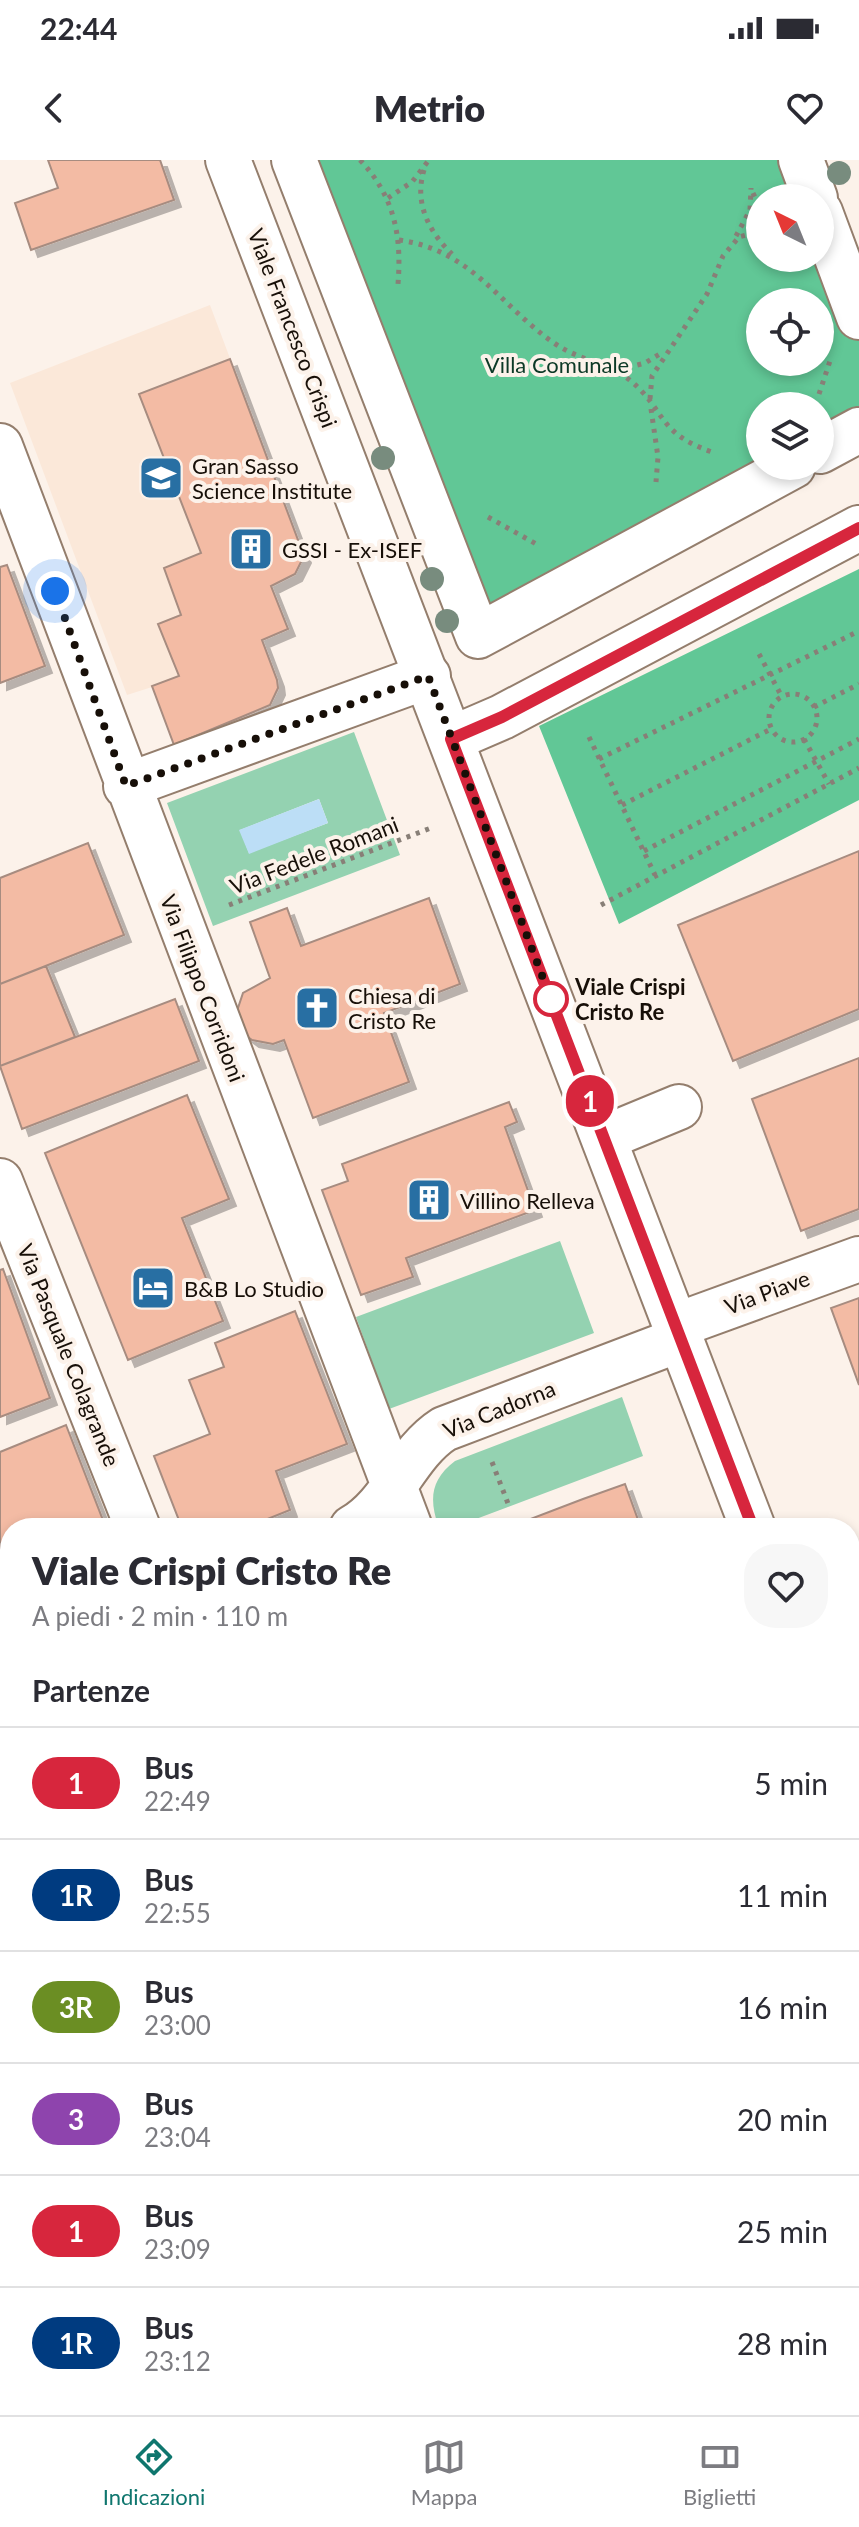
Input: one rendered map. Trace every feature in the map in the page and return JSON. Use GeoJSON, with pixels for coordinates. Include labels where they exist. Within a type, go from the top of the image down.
{"type":"FeatureCollection","features":[{"type":"Feature","properties":{"kind":"street","name":"Viale Francesco Crispi"},"geometry":{"type":"LineString","coordinates":[[228,160],[749,1518]]}},
{"type":"Feature","properties":{"kind":"street"},"geometry":{"type":"LineString","coordinates":[[294,160],[478,636],[767,480]]}},
{"type":"Feature","properties":{"kind":"street"},"geometry":{"type":"LineString","coordinates":[[801,160],[810,184]]}},
{"type":"Feature","properties":{"kind":"street"},"geometry":{"type":"LineString","coordinates":[[834,250],[859,317]]}},
{"type":"Feature","properties":{"kind":"street"},"geometry":{"type":"LineString","coordinates":[[834,443],[859,430]]}},
{"type":"Feature","properties":{"kind":"street","name":"Via Filippo Corridoni"},"geometry":{"type":"LineString","coordinates":[[5,469],[406,1518]]}},
{"type":"Feature","properties":{"kind":"street"},"geometry":{"type":"LineString","coordinates":[[451,739],[502,717],[859,528]]}},
{"type":"Feature","properties":{"kind":"street"},"geometry":{"type":"LineString","coordinates":[[126,786],[428,676]]}},
{"type":"Feature","properties":{"kind":"street"},"geometry":{"type":"LineString","coordinates":[[604,1138],[679,1107]]}},
{"type":"Feature","properties":{"kind":"street","name":"Via Pasquale Colagrande"},"geometry":{"type":"LineString","coordinates":[[0,1181],[134,1518]]}},
{"type":"Feature","properties":{"kind":"street","name":"Via Piave"},"geometry":{"type":"LineString","coordinates":[[678,1332],[752,1298],[859,1259]]}},
{"type":"Feature","properties":{"kind":"street","name":"Via Cadorna"},"geometry":{"type":"LineString","coordinates":[[366,1518],[419,1451],[444,1429],[678,1332]]}},
{"type":"Feature","properties":{"kind":"path"},"geometry":{"type":"LineString","coordinates":[[429,160],[419,198],[424,213],[445,247],[552,342],[613,370],[643,392],[675,435],[719,454]]}},
{"type":"Feature","properties":{"kind":"path"},"geometry":{"type":"LineString","coordinates":[[388,198],[424,170]]}},
{"type":"Feature","properties":{"kind":"path"},"geometry":{"type":"LineString","coordinates":[[655,493],[658,457],[650,402],[652,376],[707,294],[715,272],[746,218]]}},
{"type":"Feature","properties":{"kind":"path"},"geometry":{"type":"LineString","coordinates":[[732,244],[746,235]]}},
{"type":"Feature","properties":{"kind":"path"},"geometry":{"type":"LineString","coordinates":[[399,240],[424,244],[458,259]]}},
{"type":"Feature","properties":{"kind":"path"},"geometry":{"type":"LineString","coordinates":[[613,370],[633,368],[670,346]]}},
{"type":"Feature","properties":{"kind":"path"},"geometry":{"type":"LineString","coordinates":[[599,759],[859,631]]}},
{"type":"Feature","properties":{"kind":"path"},"geometry":{"type":"LineString","coordinates":[[759,654],[782,697]]}},
{"type":"Feature","properties":{"kind":"path"},"geometry":{"type":"LineString","coordinates":[[814,707],[859,684]]}},
{"type":"Feature","properties":{"kind":"path"},"geometry":{"type":"LineString","coordinates":[[797,694],[814,707],[814,728],[804,739],[782,739],[771,729],[769,715],[782,697],[797,694]]}},
{"type":"Feature","properties":{"kind":"path"},"geometry":{"type":"LineString","coordinates":[[622,805],[771,729]]}},
{"type":"Feature","properties":{"kind":"path"},"geometry":{"type":"LineString","coordinates":[[589,737],[655,875]]}},
{"type":"Feature","properties":{"kind":"path"},"geometry":{"type":"LineString","coordinates":[[804,739],[829,784]]}},
{"type":"Feature","properties":{"kind":"path"},"geometry":{"type":"LineString","coordinates":[[644,851],[859,739]]}},
{"type":"Feature","properties":{"kind":"path"},"geometry":{"type":"LineString","coordinates":[[601,905],[859,768]]}},
{"type":"Feature","properties":{"kind":"path","name":"Via Fedele Romani"},"geometry":{"type":"LineString","coordinates":[[223,907],[431,828]]}},
{"type":"Feature","properties":{"kind":"shaded area","name":"Gran Sasso Science Institute"},"geometry":{"type":"Polygon","coordinates":[[[210,305],[304,556],[295,574],[271,586],[279,607],[262,640],[278,688],[270,705],[174,745],[152,687],[127,695],[10,383],[210,305]]]}},
{"type":"Feature","properties":{"kind":"green space","name":"Villa Comunale"},"geometry":{"type":"Polygon","coordinates":[[[294,160],[801,160],[810,184],[746,184],[746,272],[829,272],[859,317],[859,430],[834,443],[834,392],[746,392],[746,474],[478,636],[294,160]]]}},
{"type":"Feature","properties":{"kind":"green space"},"geometry":{"type":"Polygon","coordinates":[[[859,569],[859,800],[619,924],[539,726],[859,569]]]}},
{"type":"Feature","properties":{"kind":"green space"},"geometry":{"type":"Polygon","coordinates":[[[354,732],[400,855],[213,926],[167,803],[354,732]],[[319,799],[240,830],[249,853],[328,823],[319,799]]]}},
{"type":"Feature","properties":{"kind":"green space"},"geometry":{"type":"Polygon","coordinates":[[[560,1241],[594,1333],[389,1409],[356,1317],[560,1241]]]}},
{"type":"Feature","properties":{"kind":"green space"},"geometry":{"type":"Polygon","coordinates":[[[622,1397],[643,1456],[479,1518],[436,1518],[433,1500],[436,1483],[455,1461],[622,1397]]]}},
{"type":"Feature","properties":{"kind":"water"},"geometry":{"type":"Polygon","coordinates":[[[319,799],[328,823],[249,854],[239,830],[319,799]]]}},
{"type":"Feature","properties":{"kind":"building"},"geometry":{"type":"Polygon","coordinates":[[[48,160],[160,160],[174,200],[31,250],[15,203],[58,188],[48,160]]]}},
{"type":"Feature","properties":{"kind":"building","name":"GSSI - Ex-ISEF"},"geometry":{"type":"Polygon","coordinates":[[[230,359],[304,556],[295,574],[271,586],[288,629],[262,640],[278,688],[270,705],[174,745],[152,686],[179,676],[158,624],[181,615],[164,568],[201,553],[139,394],[230,359]]]}},
{"type":"Feature","properties":{"kind":"building"},"geometry":{"type":"Polygon","coordinates":[[[7,565],[45,666],[0,683],[0,567],[7,565]]]}},
{"type":"Feature","properties":{"kind":"building"},"geometry":{"type":"Polygon","coordinates":[[[88,843],[124,935],[0,984],[0,878],[88,843]]]}},
{"type":"Feature","properties":{"kind":"building"},"geometry":{"type":"Polygon","coordinates":[[[859,851],[859,1009],[733,1061],[678,925],[859,851]]]}},
{"type":"Feature","properties":{"kind":"building","name":"Chiesa di Cristo Re"},"geometry":{"type":"Polygon","coordinates":[[[429,898],[460,984],[384,1013],[409,1082],[313,1118],[284,1040],[273,1044],[252,1040],[244,1034],[236,1014],[243,993],[270,978],[250,922],[287,908],[301,946],[429,898]]]}},
{"type":"Feature","properties":{"kind":"building"},"geometry":{"type":"Polygon","coordinates":[[[46,966],[75,1037],[0,1066],[0,984],[46,966]]]}},
{"type":"Feature","properties":{"kind":"building"},"geometry":{"type":"Polygon","coordinates":[[[175,999],[199,1061],[22,1129],[0,1066],[175,999]]]}},
{"type":"Feature","properties":{"kind":"building"},"geometry":{"type":"Polygon","coordinates":[[[859,1058],[859,1209],[801,1231],[752,1099],[859,1058]]]}},
{"type":"Feature","properties":{"kind":"building"},"geometry":{"type":"Polygon","coordinates":[[[187,1095],[229,1199],[182,1218],[223,1321],[128,1360],[45,1153],[187,1095]]]}},
{"type":"Feature","properties":{"kind":"building","name":"Villino Relleva"},"geometry":{"type":"Polygon","coordinates":[[[509,1102],[517,1122],[505,1127],[535,1210],[406,1258],[413,1277],[361,1295],[322,1190],[348,1181],[342,1164],[509,1102]]]}},
{"type":"Feature","properties":{"kind":"building"},"geometry":{"type":"Polygon","coordinates":[[[3,1269],[50,1398],[0,1417],[0,1270],[3,1269]]]}},
{"type":"Feature","properties":{"kind":"building"},"geometry":{"type":"Polygon","coordinates":[[[859,1298],[859,1385],[831,1308],[859,1298]]]}},
{"type":"Feature","properties":{"kind":"building"},"geometry":{"type":"Polygon","coordinates":[[[295,1311],[347,1444],[276,1471],[290,1510],[270,1518],[178,1518],[154,1456],[210,1434],[189,1380],[224,1367],[215,1343],[295,1311]]]}},
{"type":"Feature","properties":{"kind":"building"},"geometry":{"type":"Polygon","coordinates":[[[66,1425],[102,1518],[0,1518],[0,1452],[66,1425]]]}},
{"type":"Feature","properties":{"kind":"building"},"geometry":{"type":"Polygon","coordinates":[[[625,1484],[637,1518],[533,1518],[625,1484]]]}},
{"type":"Feature","properties":{"kind":"bus line","name":"1"},"geometry":{"type":"LineString","coordinates":[[749,1518],[451,739],[491,723],[859,528]]}},
{"type":"Feature","properties":{"kind":"place","name":"Gran Sasso Science Institute"},"geometry":{"type":"Point","coordinates":[161,478]}},
{"type":"Feature","properties":{"kind":"place","name":"GSSI - Ex-ISEF"},"geometry":{"type":"Point","coordinates":[251,549]}},
{"type":"Feature","properties":{"kind":"place","name":"Viale Crispi Cristo Re"},"geometry":{"type":"Point","coordinates":[551,999]}},
{"type":"Feature","properties":{"kind":"place","name":"Chiesa di Cristo Re"},"geometry":{"type":"Point","coordinates":[317,1008]}},
{"type":"Feature","properties":{"kind":"place","name":"Villino Relleva"},"geometry":{"type":"Point","coordinates":[429,1200]}},
{"type":"Feature","properties":{"kind":"place","name":"B&B Lo Studio"},"geometry":{"type":"Point","coordinates":[153,1288]}},
{"type":"Feature","properties":{"kind":"route"},"geometry":{"type":"LineString","coordinates":[[55,591],[126,786],[428,676],[551,999]]}}]}
